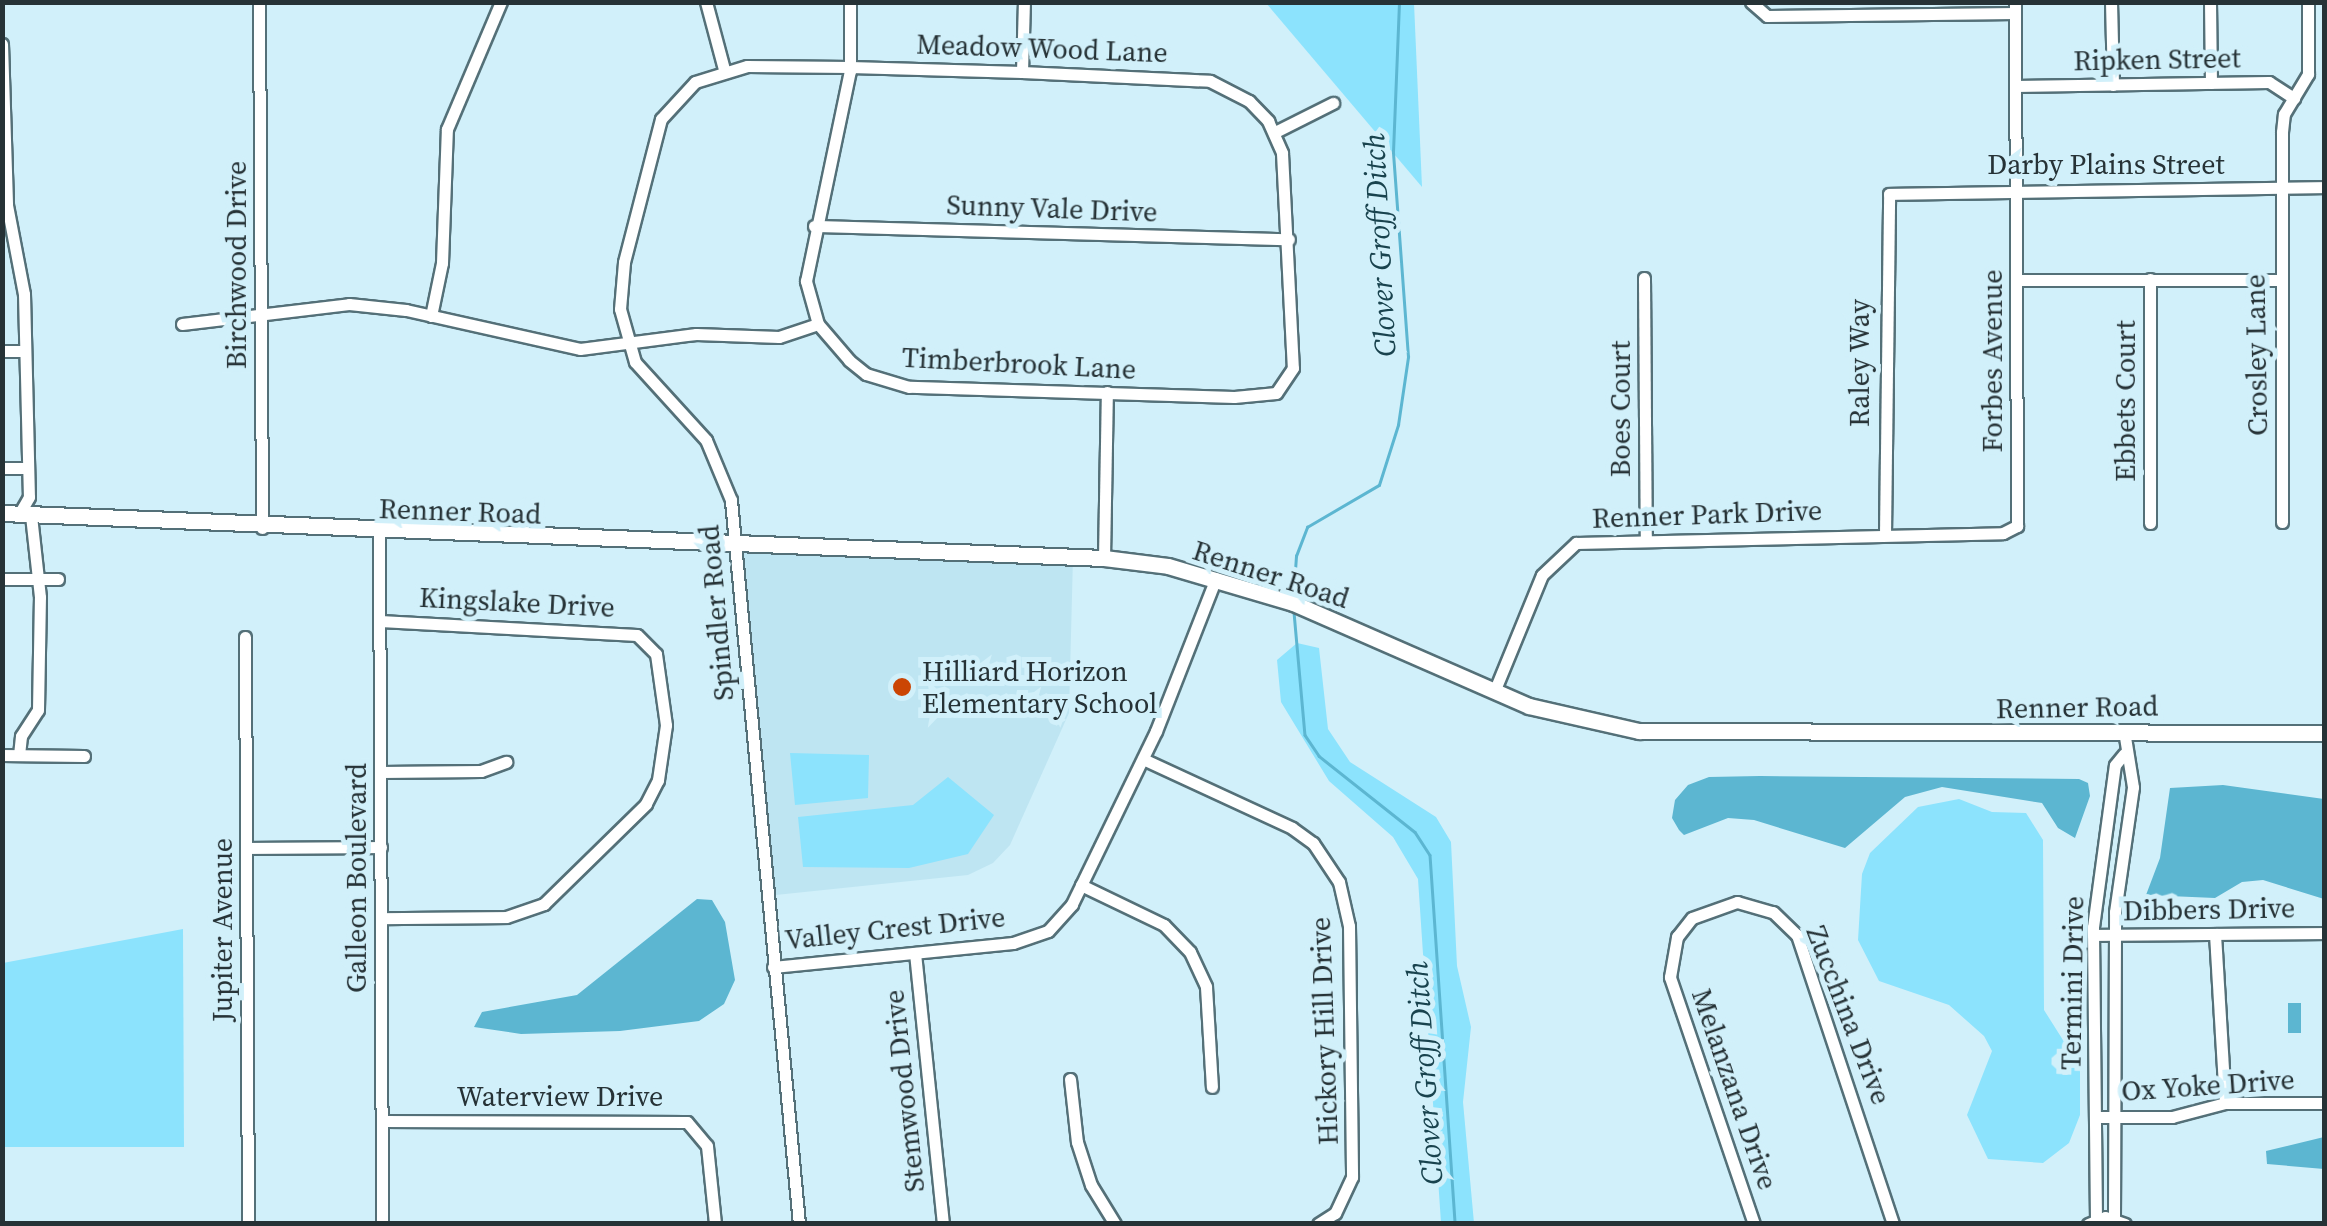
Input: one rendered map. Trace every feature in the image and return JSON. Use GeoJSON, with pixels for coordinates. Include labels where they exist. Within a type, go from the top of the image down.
{"type":"FeatureCollection","features":[{"type":"Feature","properties":{"kind":"main road","name":"Renner Road"},"geometry":{"type":"LineString","coordinates":[[23,515],[734,548],[1104,558],[1216,578],[1293,602],[1494,692],[1586,722],[1685,735],[2324,733]]}},
{"type":"Feature","properties":{"kind":"street","name":"Birchwood Drive"},"geometry":{"type":"LineString","coordinates":[[259,2],[262,528]]}},
{"type":"Feature","properties":{"kind":"street"},"geometry":{"type":"LineString","coordinates":[[431,316],[442,263],[446,128],[502,2]]}},
{"type":"Feature","properties":{"kind":"street"},"geometry":{"type":"LineString","coordinates":[[706,2],[724,69]]}},
{"type":"Feature","properties":{"kind":"street"},"geometry":{"type":"LineString","coordinates":[[182,324],[349,304],[431,316],[564,348],[696,334],[779,338],[818,324],[806,281],[814,226],[850,68],[850,2]]}},
{"type":"Feature","properties":{"kind":"street"},"geometry":{"type":"LineString","coordinates":[[1022,72],[1024,2]]}},
{"type":"Feature","properties":{"kind":"street"},"geometry":{"type":"LineString","coordinates":[[2111,2],[2112,85]]}},
{"type":"Feature","properties":{"kind":"street"},"geometry":{"type":"LineString","coordinates":[[2210,2],[2211,83]]}},
{"type":"Feature","properties":{"kind":"street","name":"Crosley Lane"},"geometry":{"type":"LineString","coordinates":[[2282,522],[2279,280],[2284,114],[2308,74],[2308,2]]}},
{"type":"Feature","properties":{"kind":"street"},"geometry":{"type":"LineString","coordinates":[[1753,5],[1767,16],[2015,8]]}},
{"type":"Feature","properties":{"kind":"street","name":"Forbes Avenue"},"geometry":{"type":"LineString","coordinates":[[2013,530],[2015,8]]}},
{"type":"Feature","properties":{"kind":"street"},"geometry":{"type":"LineString","coordinates":[[2,44],[7,205],[24,294],[25,468],[29,497],[23,515],[37,580],[38,710],[19,755]]}},
{"type":"Feature","properties":{"kind":"street","name":"Meadow Wood Lane"},"geometry":{"type":"LineString","coordinates":[[724,69],[1022,72],[1210,81],[1249,101],[1274,132]]}},
{"type":"Feature","properties":{"kind":"street","name":"Spindler Road"},"geometry":{"type":"LineString","coordinates":[[724,69],[695,82],[671,104],[648,153],[620,279],[627,343],[644,376],[716,454],[731,500],[799,1224]]}},
{"type":"Feature","properties":{"kind":"street","name":"Ripken Street"},"geometry":{"type":"LineString","coordinates":[[2016,86],[2269,82],[2294,98]]}},
{"type":"Feature","properties":{"kind":"street"},"geometry":{"type":"LineString","coordinates":[[1290,239],[1286,173],[1274,132],[1333,103]]}},
{"type":"Feature","properties":{"kind":"street","name":"Darby Plains Street"},"geometry":{"type":"LineString","coordinates":[[1889,194],[2324,187]]}},
{"type":"Feature","properties":{"kind":"street","name":"Raley Way"},"geometry":{"type":"LineString","coordinates":[[1885,534],[1889,194]]}},
{"type":"Feature","properties":{"kind":"street","name":"Sunny Vale Drive"},"geometry":{"type":"LineString","coordinates":[[814,226],[1290,239]]}},
{"type":"Feature","properties":{"kind":"street","name":"Timberbrook Lane"},"geometry":{"type":"LineString","coordinates":[[818,324],[849,360],[885,382],[1266,396],[1284,387],[1294,368],[1290,239]]}},
{"type":"Feature","properties":{"kind":"street","name":"Boes Court"},"geometry":{"type":"LineString","coordinates":[[1644,278],[1646,538]]}},
{"type":"Feature","properties":{"kind":"street","name":"Ebbets Court"},"geometry":{"type":"LineString","coordinates":[[2150,279],[2150,523]]}},
{"type":"Feature","properties":{"kind":"street"},"geometry":{"type":"LineString","coordinates":[[2016,280],[2279,280]]}},
{"type":"Feature","properties":{"kind":"street"},"geometry":{"type":"LineString","coordinates":[[2,351],[25,351]]}},
{"type":"Feature","properties":{"kind":"street"},"geometry":{"type":"LineString","coordinates":[[1104,558],[1107,392]]}},
{"type":"Feature","properties":{"kind":"street"},"geometry":{"type":"LineString","coordinates":[[2,468],[25,468]]}},
{"type":"Feature","properties":{"kind":"street"},"geometry":{"type":"LineString","coordinates":[[23,515],[29,497]]}},
{"type":"Feature","properties":{"kind":"street","name":"Renner Park Drive"},"geometry":{"type":"LineString","coordinates":[[1494,692],[1542,575],[1557,556],[1587,540],[2013,530]]}},
{"type":"Feature","properties":{"kind":"street","name":"Galleon Boulevard"},"geometry":{"type":"LineString","coordinates":[[379,533],[382,1224]]}},
{"type":"Feature","properties":{"kind":"street","name":"Valley Crest Drive"},"geometry":{"type":"LineString","coordinates":[[773,966],[1014,943],[1048,931],[1081,885],[1143,758],[1194,650],[1216,578]]}},
{"type":"Feature","properties":{"kind":"street"},"geometry":{"type":"LineString","coordinates":[[2,579],[58,579]]}},
{"type":"Feature","properties":{"kind":"street","name":"Kingslake Drive"},"geometry":{"type":"LineString","coordinates":[[380,620],[623,632],[650,643],[660,666],[664,754],[658,780],[630,827],[576,879],[528,911],[382,918]]}},
{"type":"Feature","properties":{"kind":"street","name":"Jupiter Avenue"},"geometry":{"type":"LineString","coordinates":[[245,637],[248,1224]]}},
{"type":"Feature","properties":{"kind":"street","name":"Termini Drive"},"geometry":{"type":"LineString","coordinates":[[2124,731],[2124,754],[2133,787],[2115,935],[2114,1117],[2120,1221],[2092,1221],[2093,935],[2115,766],[2124,754]]}},
{"type":"Feature","properties":{"kind":"street"},"geometry":{"type":"LineString","coordinates":[[2,754],[84,756]]}},
{"type":"Feature","properties":{"kind":"street","name":"Hickory Hill Drive"},"geometry":{"type":"LineString","coordinates":[[1143,758],[1292,828],[1314,844],[1339,882],[1349,926],[1352,1177],[1334,1213],[1318,1224]]}},
{"type":"Feature","properties":{"kind":"street"},"geometry":{"type":"LineString","coordinates":[[381,772],[481,772],[506,762]]}},
{"type":"Feature","properties":{"kind":"street"},"geometry":{"type":"LineString","coordinates":[[248,848],[382,847]]}},
{"type":"Feature","properties":{"kind":"street"},"geometry":{"type":"LineString","coordinates":[[1081,885],[1164,925],[1190,952],[1206,987],[1212,1087]]}},
{"type":"Feature","properties":{"kind":"street","name":"Zucchina Drive"},"geometry":{"type":"LineString","coordinates":[[1692,918],[1720,904],[1755,904],[1797,936],[1894,1224]]}},
{"type":"Feature","properties":{"kind":"street","name":"Melanzana Drive"},"geometry":{"type":"LineString","coordinates":[[1692,918],[1677,937],[1670,978],[1754,1224]]}},
{"type":"Feature","properties":{"kind":"street","name":"Dibbers Drive"},"geometry":{"type":"LineString","coordinates":[[2093,935],[2324,933]]}},
{"type":"Feature","properties":{"kind":"street"},"geometry":{"type":"LineString","coordinates":[[2215,934],[2225,1103]]}},
{"type":"Feature","properties":{"kind":"street","name":"Stemwood Drive"},"geometry":{"type":"LineString","coordinates":[[915,953],[943,1224]]}},
{"type":"Feature","properties":{"kind":"street"},"geometry":{"type":"LineString","coordinates":[[1070,1079],[1077,1142],[1092,1185],[1116,1224]]}},
{"type":"Feature","properties":{"kind":"street","name":"Ox Yoke Drive"},"geometry":{"type":"LineString","coordinates":[[2095,1117],[2172,1117],[2225,1103],[2324,1103]]}},
{"type":"Feature","properties":{"kind":"street","name":"Waterview Drive"},"geometry":{"type":"LineString","coordinates":[[382,1122],[687,1122],[707,1146],[715,1224]]}},
{"type":"Feature","properties":{"kind":"shaded area"},"geometry":{"type":"Polygon","coordinates":[[[1266,3],[1414,3],[1422,187],[1266,3]]]}},
{"type":"Feature","properties":{"kind":"shaded area"},"geometry":{"type":"Polygon","coordinates":[[[734,547],[1073,557],[1069,713],[1010,845],[993,863],[968,875],[766,896],[734,547]]]}},
{"type":"Feature","properties":{"kind":"shaded area"},"geometry":{"type":"Polygon","coordinates":[[[1297,643],[1319,648],[1328,729],[1350,762],[1436,817],[1451,842],[1457,966],[1471,1027],[1463,1102],[1474,1223],[1441,1223],[1418,879],[1393,837],[1329,781],[1281,702],[1277,660],[1297,643]]]}},
{"type":"Feature","properties":{"kind":"shaded area"},"geometry":{"type":"Polygon","coordinates":[[[790,753],[869,755],[868,798],[795,805],[790,753]]]}},
{"type":"Feature","properties":{"kind":"shaded area"},"geometry":{"type":"Polygon","coordinates":[[[948,777],[994,815],[968,854],[909,868],[803,867],[798,817],[913,805],[948,777]]]}},
{"type":"Feature","properties":{"kind":"shaded area"},"geometry":{"type":"Polygon","coordinates":[[[1709,777],[2079,779],[2088,783],[2090,796],[2075,838],[2058,828],[2042,803],[1942,787],[1905,797],[1845,848],[1754,820],[1728,818],[1684,835],[1672,818],[1675,800],[1688,785],[1709,777]]]}},
{"type":"Feature","properties":{"kind":"shaded area"},"geometry":{"type":"Polygon","coordinates":[[[2223,785],[2324,799],[2324,899],[2263,880],[2242,882],[2215,898],[2146,895],[2160,858],[2170,788],[2223,785]]]}},
{"type":"Feature","properties":{"kind":"shaded area"},"geometry":{"type":"Polygon","coordinates":[[[1959,799],[1992,812],[2026,813],[2043,840],[2044,1010],[2080,1067],[2080,1115],[2069,1143],[2043,1163],[1988,1159],[1967,1115],[1992,1051],[1984,1036],[1949,1005],[1879,981],[1858,940],[1862,874],[1870,853],[1918,807],[1959,799]]]}},
{"type":"Feature","properties":{"kind":"shaded area"},"geometry":{"type":"Polygon","coordinates":[[[697,899],[712,900],[725,922],[735,980],[724,1004],[699,1021],[620,1031],[521,1034],[474,1027],[482,1012],[577,995],[697,899]]]}},
{"type":"Feature","properties":{"kind":"shaded area"},"geometry":{"type":"Polygon","coordinates":[[[183,929],[184,1147],[3,1147],[3,963],[183,929]]]}},
{"type":"Feature","properties":{"kind":"shaded area"},"geometry":{"type":"Polygon","coordinates":[[[2288,1003],[2301,1003],[2301,1033],[2288,1033],[2288,1003]]]}},
{"type":"Feature","properties":{"kind":"shaded area"},"geometry":{"type":"Polygon","coordinates":[[[2324,1137],[2324,1169],[2267,1164],[2266,1151],[2324,1137]]]}},
{"type":"Feature","properties":{"kind":"waterway","name":"Clover Groff Ditch"},"geometry":{"type":"LineString","coordinates":[[1293,599],[1296,556],[1307,527],[1379,485],[1398,425],[1408,357],[1393,152],[1399,2]]}},
{"type":"Feature","properties":{"kind":"waterway","name":"Clover Groff Ditch"},"geometry":{"type":"LineString","coordinates":[[1294,612],[1305,735],[1319,756],[1415,832],[1430,855],[1455,1224]]}},
{"type":"Feature","properties":{"kind":"place","name":"Hilliard Horizon Elementary School"},"geometry":{"type":"Point","coordinates":[902,687]}}]}
